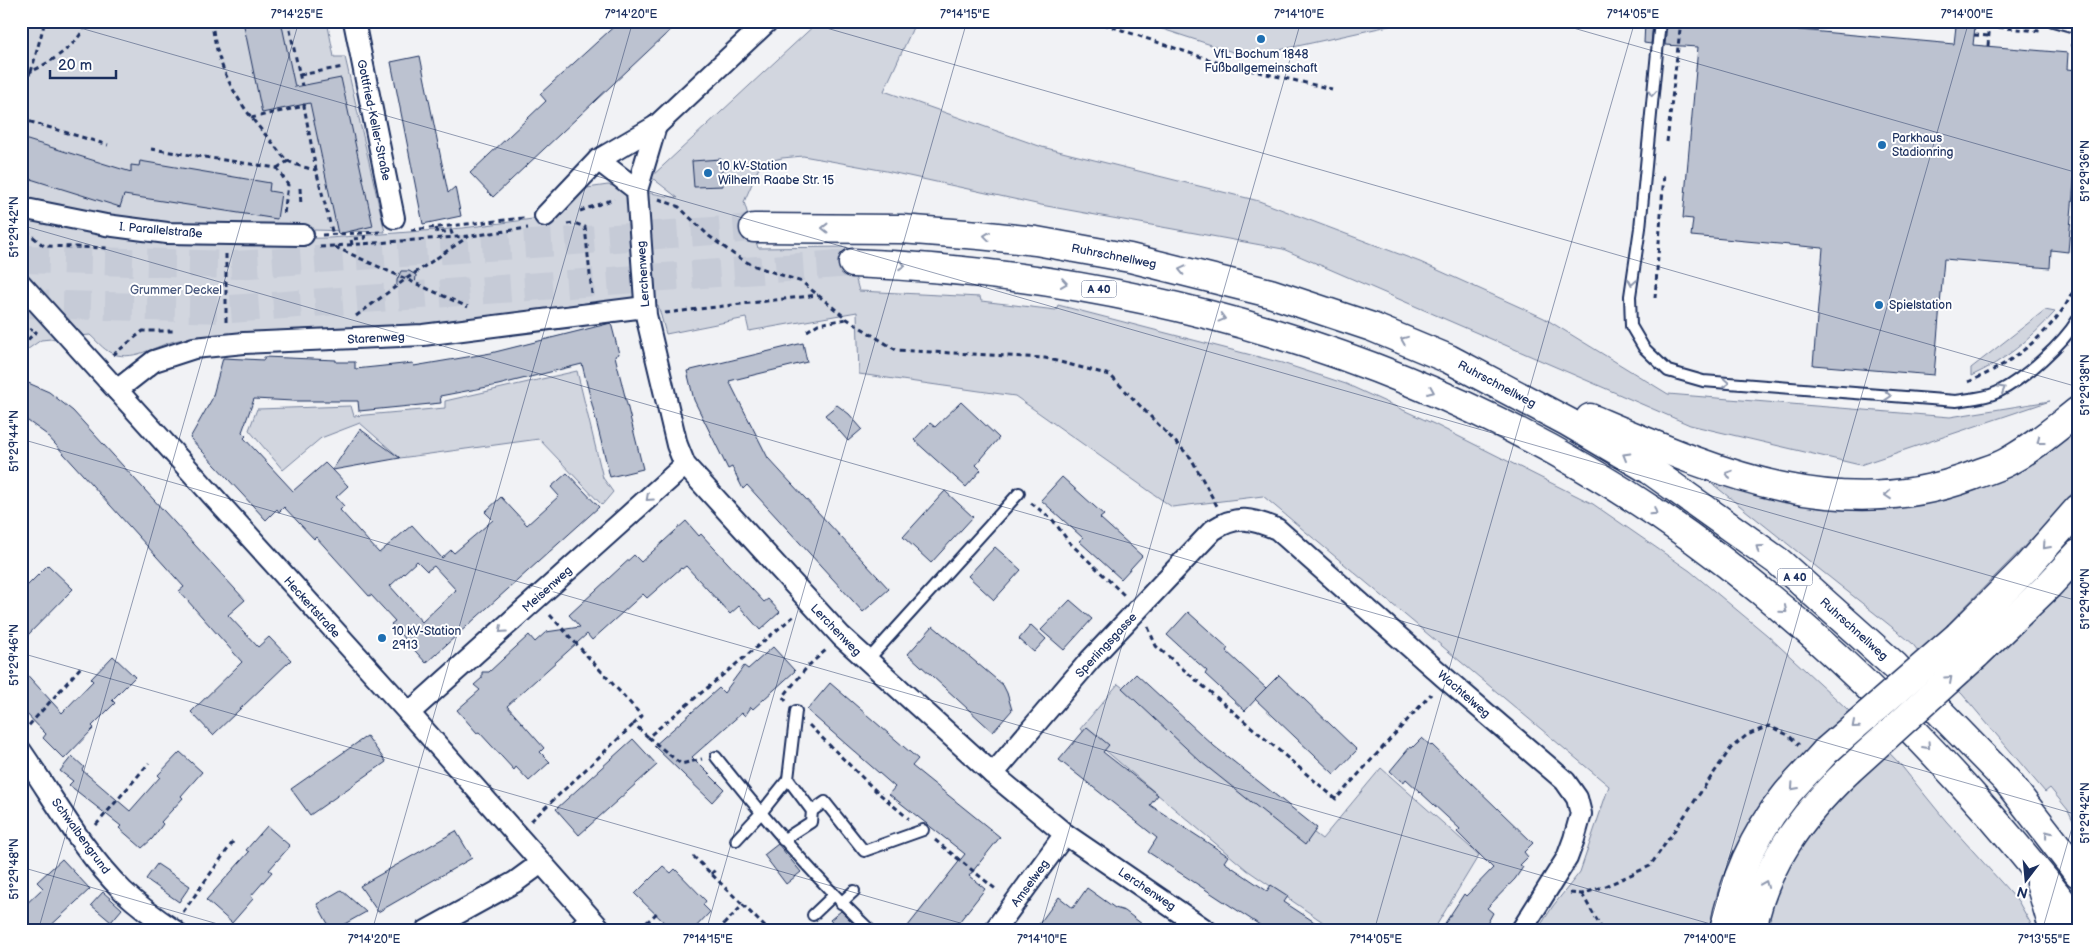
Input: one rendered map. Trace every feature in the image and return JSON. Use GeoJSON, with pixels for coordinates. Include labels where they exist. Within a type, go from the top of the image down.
{"type":"FeatureCollection","features":[{"type":"Feature","properties":{"kind":"highway","name":"Ruhrschnellweg"},"geometry":{"type":"LineString","coordinates":[[754,228],[901,229],[979,235],[1036,241],[1130,258],[1270,293],[1372,327],[1449,359],[1568,422],[1650,470],[1779,562],[1895,666],[2007,781],[2078,873]]}},
{"type":"Feature","properties":{"kind":"highway","name":"A 40"},"geometry":{"type":"LineString","coordinates":[[854,263],[956,269],[1015,276],[1083,286],[1190,309],[1247,324],[1337,354],[1413,384],[1521,433],[1574,462],[1659,515],[1768,597],[1857,675],[1916,733],[2025,856],[2078,922]]}},
{"type":"Feature","properties":{"kind":"highway"},"geometry":{"type":"LineString","coordinates":[[1449,359],[1703,465],[1774,486],[1805,492],[1848,496],[1895,495],[1951,484],[2006,463],[2032,447],[2078,411]]}},
{"type":"Feature","properties":{"kind":"highway"},"geometry":{"type":"LineString","coordinates":[[1752,931],[1755,912],[1774,863],[1808,812],[1967,645],[2027,567],[2078,509]]}},
{"type":"Feature","properties":{"kind":"highway"},"geometry":{"type":"LineString","coordinates":[[1724,931],[1732,893],[1755,842],[1785,797],[1826,751],[1967,645],[2078,554]]}},
{"type":"Feature","properties":{"kind":"highway"},"geometry":{"type":"LineString","coordinates":[[2025,856],[2042,887],[2054,931]]}},
{"type":"Feature","properties":{"kind":"street","name":"Gottfried-Keller-Straße"},"geometry":{"type":"LineString","coordinates":[[354,21],[397,226]]}},
{"type":"Feature","properties":{"kind":"street"},"geometry":{"type":"LineString","coordinates":[[540,222],[598,160],[656,126],[768,21]]}},
{"type":"Feature","properties":{"kind":"street"},"geometry":{"type":"LineString","coordinates":[[598,160],[637,190],[656,126]]}},
{"type":"Feature","properties":{"kind":"street","name":"Lerchenweg"},"geometry":{"type":"LineString","coordinates":[[637,190],[646,311],[677,445],[685,465],[841,636],[993,774],[1066,834],[1207,930]]}},
{"type":"Feature","properties":{"kind":"street","name":"I. Parallelstraße"},"geometry":{"type":"LineString","coordinates":[[21,208],[106,226],[167,233],[280,235],[309,241]]}},
{"type":"Feature","properties":{"kind":"street","name":"Heckertstraße"},"geometry":{"type":"LineString","coordinates":[[21,284],[409,713],[602,931]]}},
{"type":"Feature","properties":{"kind":"street","name":"Starenweg"},"geometry":{"type":"LineString","coordinates":[[117,390],[154,361],[194,348],[234,344],[423,335],[646,311]]}},
{"type":"Feature","properties":{"kind":"street","name":"Meisenweg"},"geometry":{"type":"LineString","coordinates":[[409,713],[685,465]]}},
{"type":"Feature","properties":{"kind":"street","name":"Wachtelweg"},"geometry":{"type":"LineString","coordinates":[[1225,522],[1254,519],[1277,529],[1445,678],[1565,781],[1577,798],[1581,814],[1574,839],[1567,858],[1521,931]]}},
{"type":"Feature","properties":{"kind":"street","name":"Sperlingsgasse"},"geometry":{"type":"LineString","coordinates":[[993,774],[1090,660],[1213,530],[1225,522]]}},
{"type":"Feature","properties":{"kind":"street","name":"Schwalbengrund"},"geometry":{"type":"LineString","coordinates":[[21,752],[108,875],[124,891],[173,930]]}},
{"type":"Feature","properties":{"kind":"street","name":"Amselweg"},"geometry":{"type":"LineString","coordinates":[[994,931],[1066,834]]}},
{"type":"Feature","properties":{"kind":"street"},"geometry":{"type":"LineString","coordinates":[[426,931],[515,882],[540,863]]}},
{"type":"Feature","properties":{"kind":"lane"},"geometry":{"type":"LineString","coordinates":[[1660,21],[1640,228],[1630,296],[1631,326],[1644,348],[1668,371],[1703,381],[1956,401],[1996,393],[2026,374],[2071,330],[2078,319]]}},
{"type":"Feature","properties":{"kind":"lane"},"geometry":{"type":"LineString","coordinates":[[2054,21],[2078,28]]}},
{"type":"Feature","properties":{"kind":"lane"},"geometry":{"type":"LineString","coordinates":[[867,661],[1020,493]]}},
{"type":"Feature","properties":{"kind":"lane"},"geometry":{"type":"LineString","coordinates":[[736,840],[761,813],[788,779],[796,711]]}},
{"type":"Feature","properties":{"kind":"lane"},"geometry":{"type":"LineString","coordinates":[[716,757],[783,840],[871,931]]}},
{"type":"Feature","properties":{"kind":"lane"},"geometry":{"type":"LineString","coordinates":[[783,840],[811,822],[812,811],[788,779]]}},
{"type":"Feature","properties":{"kind":"lane"},"geometry":{"type":"LineString","coordinates":[[812,811],[825,802],[864,851],[923,830]]}},
{"type":"Feature","properties":{"kind":"lane"},"geometry":{"type":"LineString","coordinates":[[813,915],[854,891]]}},
{"type":"Feature","properties":{"kind":"lane"},"geometry":{"type":"LineString","coordinates":[[572,931],[587,914]]}},
{"type":"Feature","properties":{"kind":"path"},"geometry":{"type":"LineString","coordinates":[[21,101],[45,21]]}},
{"type":"Feature","properties":{"kind":"path"},"geometry":{"type":"LineString","coordinates":[[30,72],[57,58],[74,42],[85,21]]}},
{"type":"Feature","properties":{"kind":"path"},"geometry":{"type":"LineString","coordinates":[[212,21],[218,53],[225,73],[232,90],[250,118],[288,161],[316,170]]}},
{"type":"Feature","properties":{"kind":"path"},"geometry":{"type":"LineString","coordinates":[[288,21],[302,86]]}},
{"type":"Feature","properties":{"kind":"path"},"geometry":{"type":"LineString","coordinates":[[1095,21],[1219,63],[1332,89]]}},
{"type":"Feature","properties":{"kind":"path"},"geometry":{"type":"LineString","coordinates":[[1666,150],[1681,21]]}},
{"type":"Feature","properties":{"kind":"path"},"geometry":{"type":"LineString","coordinates":[[1927,21],[2042,31]]}},
{"type":"Feature","properties":{"kind":"path"},"geometry":{"type":"LineString","coordinates":[[1988,46],[1990,21]]}},
{"type":"Feature","properties":{"kind":"path"},"geometry":{"type":"LineString","coordinates":[[1974,35],[1989,36]]}},
{"type":"Feature","properties":{"kind":"path"},"geometry":{"type":"LineString","coordinates":[[2065,40],[2078,50]]}},
{"type":"Feature","properties":{"kind":"path"},"geometry":{"type":"LineString","coordinates":[[300,75],[363,63]]}},
{"type":"Feature","properties":{"kind":"path"},"geometry":{"type":"LineString","coordinates":[[250,118],[304,105],[316,170],[333,235]]}},
{"type":"Feature","properties":{"kind":"path"},"geometry":{"type":"LineString","coordinates":[[21,119],[108,144]]}},
{"type":"Feature","properties":{"kind":"path"},"geometry":{"type":"LineString","coordinates":[[151,149],[277,168],[288,161]]}},
{"type":"Feature","properties":{"kind":"path"},"geometry":{"type":"LineString","coordinates":[[1655,298],[1664,167]]}},
{"type":"Feature","properties":{"kind":"path"},"geometry":{"type":"LineString","coordinates":[[277,168],[288,185],[280,235]]}},
{"type":"Feature","properties":{"kind":"path"},"geometry":{"type":"LineString","coordinates":[[300,188],[301,206]]}},
{"type":"Feature","properties":{"kind":"path"},"geometry":{"type":"LineString","coordinates":[[578,212],[637,190],[679,207],[710,236],[744,261],[802,282],[848,319],[896,350],[1045,358],[1110,375],[1192,458],[1225,522]]}},
{"type":"Feature","properties":{"kind":"path"},"geometry":{"type":"LineString","coordinates":[[574,223],[576,218]]}},
{"type":"Feature","properties":{"kind":"path"},"geometry":{"type":"LineString","coordinates":[[309,241],[333,235],[397,226],[436,228],[540,222]]}},
{"type":"Feature","properties":{"kind":"path"},"geometry":{"type":"LineString","coordinates":[[334,247],[470,236],[540,222]]}},
{"type":"Feature","properties":{"kind":"path"},"geometry":{"type":"LineString","coordinates":[[564,224],[574,223],[585,228],[592,298]]}},
{"type":"Feature","properties":{"kind":"path"},"geometry":{"type":"LineString","coordinates":[[21,228],[44,246],[112,249]]}},
{"type":"Feature","properties":{"kind":"path"},"geometry":{"type":"LineString","coordinates":[[436,228],[437,232],[451,231],[452,237]]}},
{"type":"Feature","properties":{"kind":"path"},"geometry":{"type":"LineString","coordinates":[[352,245],[351,239],[365,238],[363,232]]}},
{"type":"Feature","properties":{"kind":"path"},"geometry":{"type":"LineString","coordinates":[[355,318],[406,279],[470,236]]}},
{"type":"Feature","properties":{"kind":"path"},"geometry":{"type":"LineString","coordinates":[[309,241],[334,247],[476,311]]}},
{"type":"Feature","properties":{"kind":"path"},"geometry":{"type":"LineString","coordinates":[[226,249],[226,330]]}},
{"type":"Feature","properties":{"kind":"path"},"geometry":{"type":"LineString","coordinates":[[1964,383],[2014,358],[2031,344],[2046,330],[2064,308],[2078,281]]}},
{"type":"Feature","properties":{"kind":"path"},"geometry":{"type":"LineString","coordinates":[[646,311],[819,295]]}},
{"type":"Feature","properties":{"kind":"path"},"geometry":{"type":"LineString","coordinates":[[807,331],[818,324],[848,319]]}},
{"type":"Feature","properties":{"kind":"path"},"geometry":{"type":"LineString","coordinates":[[21,329],[37,330],[21,346]]}},
{"type":"Feature","properties":{"kind":"path"},"geometry":{"type":"LineString","coordinates":[[97,368],[143,331],[180,331]]}},
{"type":"Feature","properties":{"kind":"path"},"geometry":{"type":"LineString","coordinates":[[1020,493],[1052,520],[1069,542],[1140,609],[1156,646],[1336,799],[1445,678]]}},
{"type":"Feature","properties":{"kind":"path"},"geometry":{"type":"LineString","coordinates":[[516,834],[642,716],[536,599]]}},
{"type":"Feature","properties":{"kind":"path"},"geometry":{"type":"LineString","coordinates":[[648,737],[810,603]]}},
{"type":"Feature","properties":{"kind":"path"},"geometry":{"type":"LineString","coordinates":[[841,636],[808,666],[783,697],[875,790],[1015,904]]}},
{"type":"Feature","properties":{"kind":"path"},"geometry":{"type":"LineString","coordinates":[[21,734],[81,667]]}},
{"type":"Feature","properties":{"kind":"path"},"geometry":{"type":"LineString","coordinates":[[634,724],[681,764],[716,757]]}},
{"type":"Feature","properties":{"kind":"path"},"geometry":{"type":"LineString","coordinates":[[1547,889],[1582,894],[1606,886],[1650,866],[1731,748],[1747,734],[1769,726],[1788,735],[1800,746]]}},
{"type":"Feature","properties":{"kind":"path"},"geometry":{"type":"LineString","coordinates":[[83,841],[149,763]]}},
{"type":"Feature","properties":{"kind":"path"},"geometry":{"type":"LineString","coordinates":[[173,930],[235,839]]}},
{"type":"Feature","properties":{"kind":"path"},"geometry":{"type":"LineString","coordinates":[[692,856],[769,931]]}},
{"type":"Feature","properties":{"kind":"path"},"geometry":{"type":"LineString","coordinates":[[711,874],[715,870]]}},
{"type":"Feature","properties":{"kind":"path"},"geometry":{"type":"LineString","coordinates":[[1582,894],[1603,931]]}},
{"type":"Feature","properties":{"kind":"path"},"geometry":{"type":"LineString","coordinates":[[718,931],[743,905]]}},
{"type":"Feature","properties":{"kind":"path"},"geometry":{"type":"LineString","coordinates":[[652,930],[646,924],[658,912]]}},
{"type":"Feature","properties":{"kind":"green space"},"geometry":{"type":"Polygon","coordinates":[[[21,21],[327,21],[334,57],[345,57],[385,232],[168,226],[21,198],[21,21]]]}},
{"type":"Feature","properties":{"kind":"green space","name":"Grummer Deckel"},"geometry":{"type":"Polygon","coordinates":[[[819,21],[916,21],[884,91],[1042,147],[1259,201],[1420,262],[1544,318],[1668,394],[1950,417],[2050,401],[1860,465],[1690,425],[1283,249],[1041,205],[886,171],[803,156],[761,163],[744,202],[758,248],[847,247],[859,291],[980,297],[981,301],[1056,310],[1058,305],[1282,363],[1346,384],[1434,424],[1593,504],[1690,571],[1767,635],[1845,707],[1899,763],[1946,821],[2018,901],[2035,931],[1762,931],[1765,914],[1804,835],[1859,781],[1815,740],[1760,812],[1736,851],[1719,893],[1713,931],[1537,931],[1553,906],[1580,872],[1609,786],[1263,496],[1172,507],[1015,396],[859,374],[857,312],[749,331],[746,318],[666,334],[658,305],[422,325],[187,339],[126,356],[109,352],[90,335],[41,340],[21,354],[21,217],[93,233],[139,239],[329,238],[463,228],[556,216],[587,188],[608,185],[678,198],[651,177],[819,21]]]}},
{"type":"Feature","properties":{"kind":"green space","name":"VfL Bochum 1848 Fußballgemeinschaft"},"geometry":{"type":"Polygon","coordinates":[[[1138,21],[1411,21],[1248,57],[1138,21]]]}},
{"type":"Feature","properties":{"kind":"green space"},"geometry":{"type":"Polygon","coordinates":[[[2045,310],[2055,312],[2036,332],[2006,356],[1971,376],[1971,368],[2045,310]]]}},
{"type":"Feature","properties":{"kind":"green space"},"geometry":{"type":"Polygon","coordinates":[[[577,371],[603,478],[613,492],[602,505],[539,439],[400,458],[360,423],[321,438],[283,470],[249,430],[257,409],[351,406],[354,416],[445,408],[445,401],[577,371]]]}},
{"type":"Feature","properties":{"kind":"green space"},"geometry":{"type":"Polygon","coordinates":[[[2078,429],[2078,485],[2059,511],[1947,625],[1986,666],[1989,656],[2045,608],[2078,571],[2078,831],[2068,810],[2050,788],[2045,792],[1962,694],[1927,663],[1912,643],[1705,478],[1840,508],[2052,448],[2078,429]]]}},
{"type":"Feature","properties":{"kind":"green space"},"geometry":{"type":"Polygon","coordinates":[[[1118,684],[1322,839],[1381,768],[1479,855],[1433,931],[1336,931],[1247,870],[1080,729],[1118,684]]]}},
{"type":"Feature","properties":{"kind":"building"},"geometry":{"type":"Polygon","coordinates":[[[243,21],[281,21],[295,87],[341,78],[373,226],[338,234],[310,103],[262,113],[243,21]]]}},
{"type":"Feature","properties":{"kind":"building"},"geometry":{"type":"Polygon","coordinates":[[[620,21],[680,21],[493,197],[470,173],[546,101],[540,94],[620,21]]]}},
{"type":"Feature","properties":{"kind":"building","name":"Parkhaus Stadionring"},"geometry":{"type":"Polygon","coordinates":[[[1700,21],[1954,44],[1956,26],[1975,27],[1973,45],[2068,53],[2067,69],[2078,70],[2078,135],[2068,252],[2051,250],[2050,268],[1944,259],[1934,375],[1813,365],[1823,248],[1691,236],[1693,219],[1683,218],[1698,47],[1665,45],[1667,24],[1700,25],[1700,21]]]}},
{"type":"Feature","properties":{"kind":"building"},"geometry":{"type":"Polygon","coordinates":[[[1645,22],[1653,23],[1651,44],[1644,43],[1645,22]]]}},
{"type":"Feature","properties":{"kind":"building"},"geometry":{"type":"Polygon","coordinates":[[[420,56],[448,193],[455,187],[461,216],[423,224],[391,62],[420,56]]]}},
{"type":"Feature","properties":{"kind":"building"},"geometry":{"type":"Polygon","coordinates":[[[21,138],[131,172],[131,165],[139,166],[140,161],[270,183],[269,191],[281,193],[277,219],[124,195],[120,207],[21,176],[21,138]]]}},
{"type":"Feature","properties":{"kind":"building","name":"10 kV-Station Wilhelm Raabe Str. 15"},"geometry":{"type":"Polygon","coordinates":[[[721,159],[723,186],[694,187],[692,161],[721,159]]]}},
{"type":"Feature","properties":{"kind":"building"},"geometry":{"type":"Polygon","coordinates":[[[401,271],[409,271],[416,275],[415,287],[409,291],[402,290],[397,285],[401,271]]]}},
{"type":"Feature","properties":{"kind":"building"},"geometry":{"type":"Polygon","coordinates":[[[611,323],[619,354],[615,356],[643,469],[610,477],[582,364],[498,385],[440,396],[441,403],[359,411],[358,401],[254,399],[242,432],[246,436],[244,438],[293,491],[325,463],[332,470],[360,429],[400,458],[333,470],[348,486],[336,497],[344,506],[340,510],[379,553],[412,525],[442,558],[451,550],[454,553],[493,520],[485,512],[501,497],[527,525],[559,496],[551,487],[567,473],[599,507],[426,663],[391,624],[395,621],[371,595],[369,596],[316,537],[314,539],[284,507],[279,512],[277,509],[266,520],[190,438],[212,399],[223,358],[264,360],[264,357],[336,360],[336,362],[355,362],[355,369],[413,363],[414,366],[491,353],[611,323]],[[417,561],[390,586],[422,622],[456,590],[434,566],[427,571],[417,561]]]}},
{"type":"Feature","properties":{"kind":"building"},"geometry":{"type":"Polygon","coordinates":[[[803,343],[807,362],[729,381],[768,458],[889,589],[863,612],[747,485],[743,489],[732,467],[728,469],[694,400],[687,371],[803,343]]]}},
{"type":"Feature","properties":{"kind":"building"},"geometry":{"type":"Polygon","coordinates":[[[26,382],[49,392],[73,411],[245,600],[228,615],[258,647],[269,637],[291,660],[213,735],[191,712],[242,662],[179,591],[184,587],[46,434],[21,416],[21,385],[25,386],[26,382]]]}},
{"type":"Feature","properties":{"kind":"building"},"geometry":{"type":"Polygon","coordinates":[[[961,402],[999,438],[976,465],[981,470],[966,487],[914,440],[930,423],[935,427],[961,402]]]}},
{"type":"Feature","properties":{"kind":"building"},"geometry":{"type":"Polygon","coordinates":[[[837,405],[849,414],[862,429],[848,441],[825,415],[837,405]]]}},
{"type":"Feature","properties":{"kind":"building"},"geometry":{"type":"Polygon","coordinates":[[[1062,477],[1104,515],[1100,518],[1142,556],[1121,579],[1079,541],[1083,538],[1041,500],[1062,477]]]}},
{"type":"Feature","properties":{"kind":"building"},"geometry":{"type":"Polygon","coordinates":[[[945,491],[973,517],[931,563],[903,537],[945,491]]]}},
{"type":"Feature","properties":{"kind":"building"},"geometry":{"type":"Polygon","coordinates":[[[686,521],[699,536],[701,534],[764,602],[768,599],[780,612],[760,630],[739,606],[730,614],[686,566],[681,568],[647,598],[643,594],[592,640],[587,634],[507,706],[544,748],[540,752],[550,762],[529,781],[516,767],[514,770],[457,710],[480,690],[474,685],[482,678],[482,672],[489,672],[529,635],[535,642],[546,632],[580,627],[569,615],[634,555],[641,562],[686,521]]]}},
{"type":"Feature","properties":{"kind":"building"},"geometry":{"type":"Polygon","coordinates":[[[995,547],[1021,570],[994,600],[968,576],[995,547]]]}},
{"type":"Feature","properties":{"kind":"building"},"geometry":{"type":"Polygon","coordinates":[[[48,565],[73,589],[21,642],[21,592],[48,565]]]}},
{"type":"Feature","properties":{"kind":"building"},"geometry":{"type":"Polygon","coordinates":[[[1070,600],[1092,619],[1064,650],[1041,630],[1070,600]]]}},
{"type":"Feature","properties":{"kind":"building"},"geometry":{"type":"Polygon","coordinates":[[[1188,612],[1228,648],[1226,651],[1266,688],[1245,711],[1205,674],[1207,671],[1167,635],[1188,612]]]}},
{"type":"Feature","properties":{"kind":"building"},"geometry":{"type":"Polygon","coordinates":[[[1031,625],[1046,639],[1034,652],[1019,639],[1031,625]]]}},
{"type":"Feature","properties":{"kind":"building"},"geometry":{"type":"Polygon","coordinates":[[[933,626],[1003,685],[1012,710],[993,732],[908,654],[933,626]]]}},
{"type":"Feature","properties":{"kind":"building"},"geometry":{"type":"Polygon","coordinates":[[[773,647],[795,671],[753,709],[751,707],[745,716],[742,713],[692,757],[724,789],[712,802],[654,746],[719,688],[724,693],[744,666],[748,669],[773,647]]]}},
{"type":"Feature","properties":{"kind":"building"},"geometry":{"type":"Polygon","coordinates":[[[113,656],[135,677],[112,700],[115,703],[92,726],[94,728],[64,759],[43,738],[46,734],[21,708],[21,668],[62,713],[93,681],[91,679],[113,656]]]}},
{"type":"Feature","properties":{"kind":"building"},"geometry":{"type":"Polygon","coordinates":[[[1136,674],[1214,746],[1317,828],[1305,845],[1201,762],[1122,688],[1136,674]]]}},
{"type":"Feature","properties":{"kind":"building"},"geometry":{"type":"Polygon","coordinates":[[[1279,675],[1357,750],[1334,774],[1255,699],[1279,675]]]}},
{"type":"Feature","properties":{"kind":"building"},"geometry":{"type":"Polygon","coordinates":[[[830,683],[918,759],[912,766],[1000,837],[969,876],[985,889],[952,931],[904,931],[965,854],[889,794],[895,787],[807,710],[830,683]]]}},
{"type":"Feature","properties":{"kind":"building"},"geometry":{"type":"Polygon","coordinates":[[[1087,727],[1109,745],[1103,752],[1158,795],[1150,805],[1228,856],[1224,862],[1267,891],[1271,885],[1288,896],[1284,902],[1328,931],[1269,931],[1148,852],[1157,838],[1059,760],[1087,727]]]}},
{"type":"Feature","properties":{"kind":"building"},"geometry":{"type":"Polygon","coordinates":[[[367,736],[386,762],[310,815],[291,789],[367,736]]]}},
{"type":"Feature","properties":{"kind":"building"},"geometry":{"type":"Polygon","coordinates":[[[1422,738],[1432,745],[1533,843],[1524,852],[1528,857],[1520,865],[1523,867],[1515,879],[1487,908],[1493,913],[1483,931],[1440,931],[1464,894],[1466,896],[1493,868],[1457,832],[1460,829],[1406,779],[1403,783],[1390,771],[1410,747],[1412,748],[1422,738]]]}},
{"type":"Feature","properties":{"kind":"building"},"geometry":{"type":"Polygon","coordinates":[[[633,739],[657,765],[579,835],[556,809],[633,739]]]}},
{"type":"Feature","properties":{"kind":"building"},"geometry":{"type":"Polygon","coordinates":[[[180,752],[202,772],[181,796],[183,798],[161,822],[163,824],[152,839],[142,848],[119,828],[121,826],[69,785],[73,781],[60,771],[72,756],[84,767],[82,770],[130,811],[160,777],[158,775],[180,752]]]}},
{"type":"Feature","properties":{"kind":"building"},"geometry":{"type":"Polygon","coordinates":[[[267,826],[290,846],[269,870],[272,872],[251,896],[253,899],[232,923],[206,900],[249,852],[246,850],[267,826]]]}},
{"type":"Feature","properties":{"kind":"building"},"geometry":{"type":"Polygon","coordinates":[[[456,831],[472,858],[378,912],[360,886],[456,831]]]}},
{"type":"Feature","properties":{"kind":"building"},"geometry":{"type":"Polygon","coordinates":[[[778,844],[801,872],[786,884],[764,855],[778,844]]]}},
{"type":"Feature","properties":{"kind":"building"},"geometry":{"type":"Polygon","coordinates":[[[62,859],[90,889],[45,931],[21,931],[21,909],[43,888],[37,882],[62,859]]]}},
{"type":"Feature","properties":{"kind":"building"},"geometry":{"type":"Polygon","coordinates":[[[157,864],[190,886],[179,902],[146,879],[157,864]]]}},
{"type":"Feature","properties":{"kind":"building"},"geometry":{"type":"Polygon","coordinates":[[[663,866],[671,873],[675,869],[706,901],[703,905],[710,912],[692,931],[673,931],[635,894],[663,866]]]}},
{"type":"Feature","properties":{"kind":"building"},"geometry":{"type":"Polygon","coordinates":[[[1087,888],[1115,908],[1125,911],[1151,931],[1034,931],[1059,897],[1073,908],[1087,888]]]}},
{"type":"Feature","properties":{"kind":"building"},"geometry":{"type":"Polygon","coordinates":[[[341,890],[366,912],[332,931],[317,904],[341,890]]]}},
{"type":"Feature","properties":{"kind":"building"},"geometry":{"type":"Polygon","coordinates":[[[103,892],[122,909],[111,922],[91,905],[103,892]]]}},
{"type":"Feature","properties":{"kind":"building"},"geometry":{"type":"Polygon","coordinates":[[[841,911],[861,931],[839,931],[830,920],[841,911]]]}},
{"type":"Feature","properties":{"kind":"tunnel"},"geometry":{"type":"LineString","coordinates":[[21,259],[236,265],[754,228]]}},
{"type":"Feature","properties":{"kind":"tunnel"},"geometry":{"type":"LineString","coordinates":[[21,304],[230,309],[853,263]]}},
{"type":"Feature","properties":{"kind":"place","name":"VfL Bochum 1848 Fußballgemeinschaft"},"geometry":{"type":"Point","coordinates":[1261,39]}},
{"type":"Feature","properties":{"kind":"place","name":"Parkhaus Stadionring"},"geometry":{"type":"Point","coordinates":[1882,145]}},
{"type":"Feature","properties":{"kind":"place","name":"10 kV-Station Wilhelm Raabe Str. 15"},"geometry":{"type":"Point","coordinates":[708,173]}},
{"type":"Feature","properties":{"kind":"place","name":"Spielstation"},"geometry":{"type":"Point","coordinates":[1879,305]}},
{"type":"Feature","properties":{"kind":"place","name":"10 kV-Station 2913"},"geometry":{"type":"Point","coordinates":[382,638]}}]}
